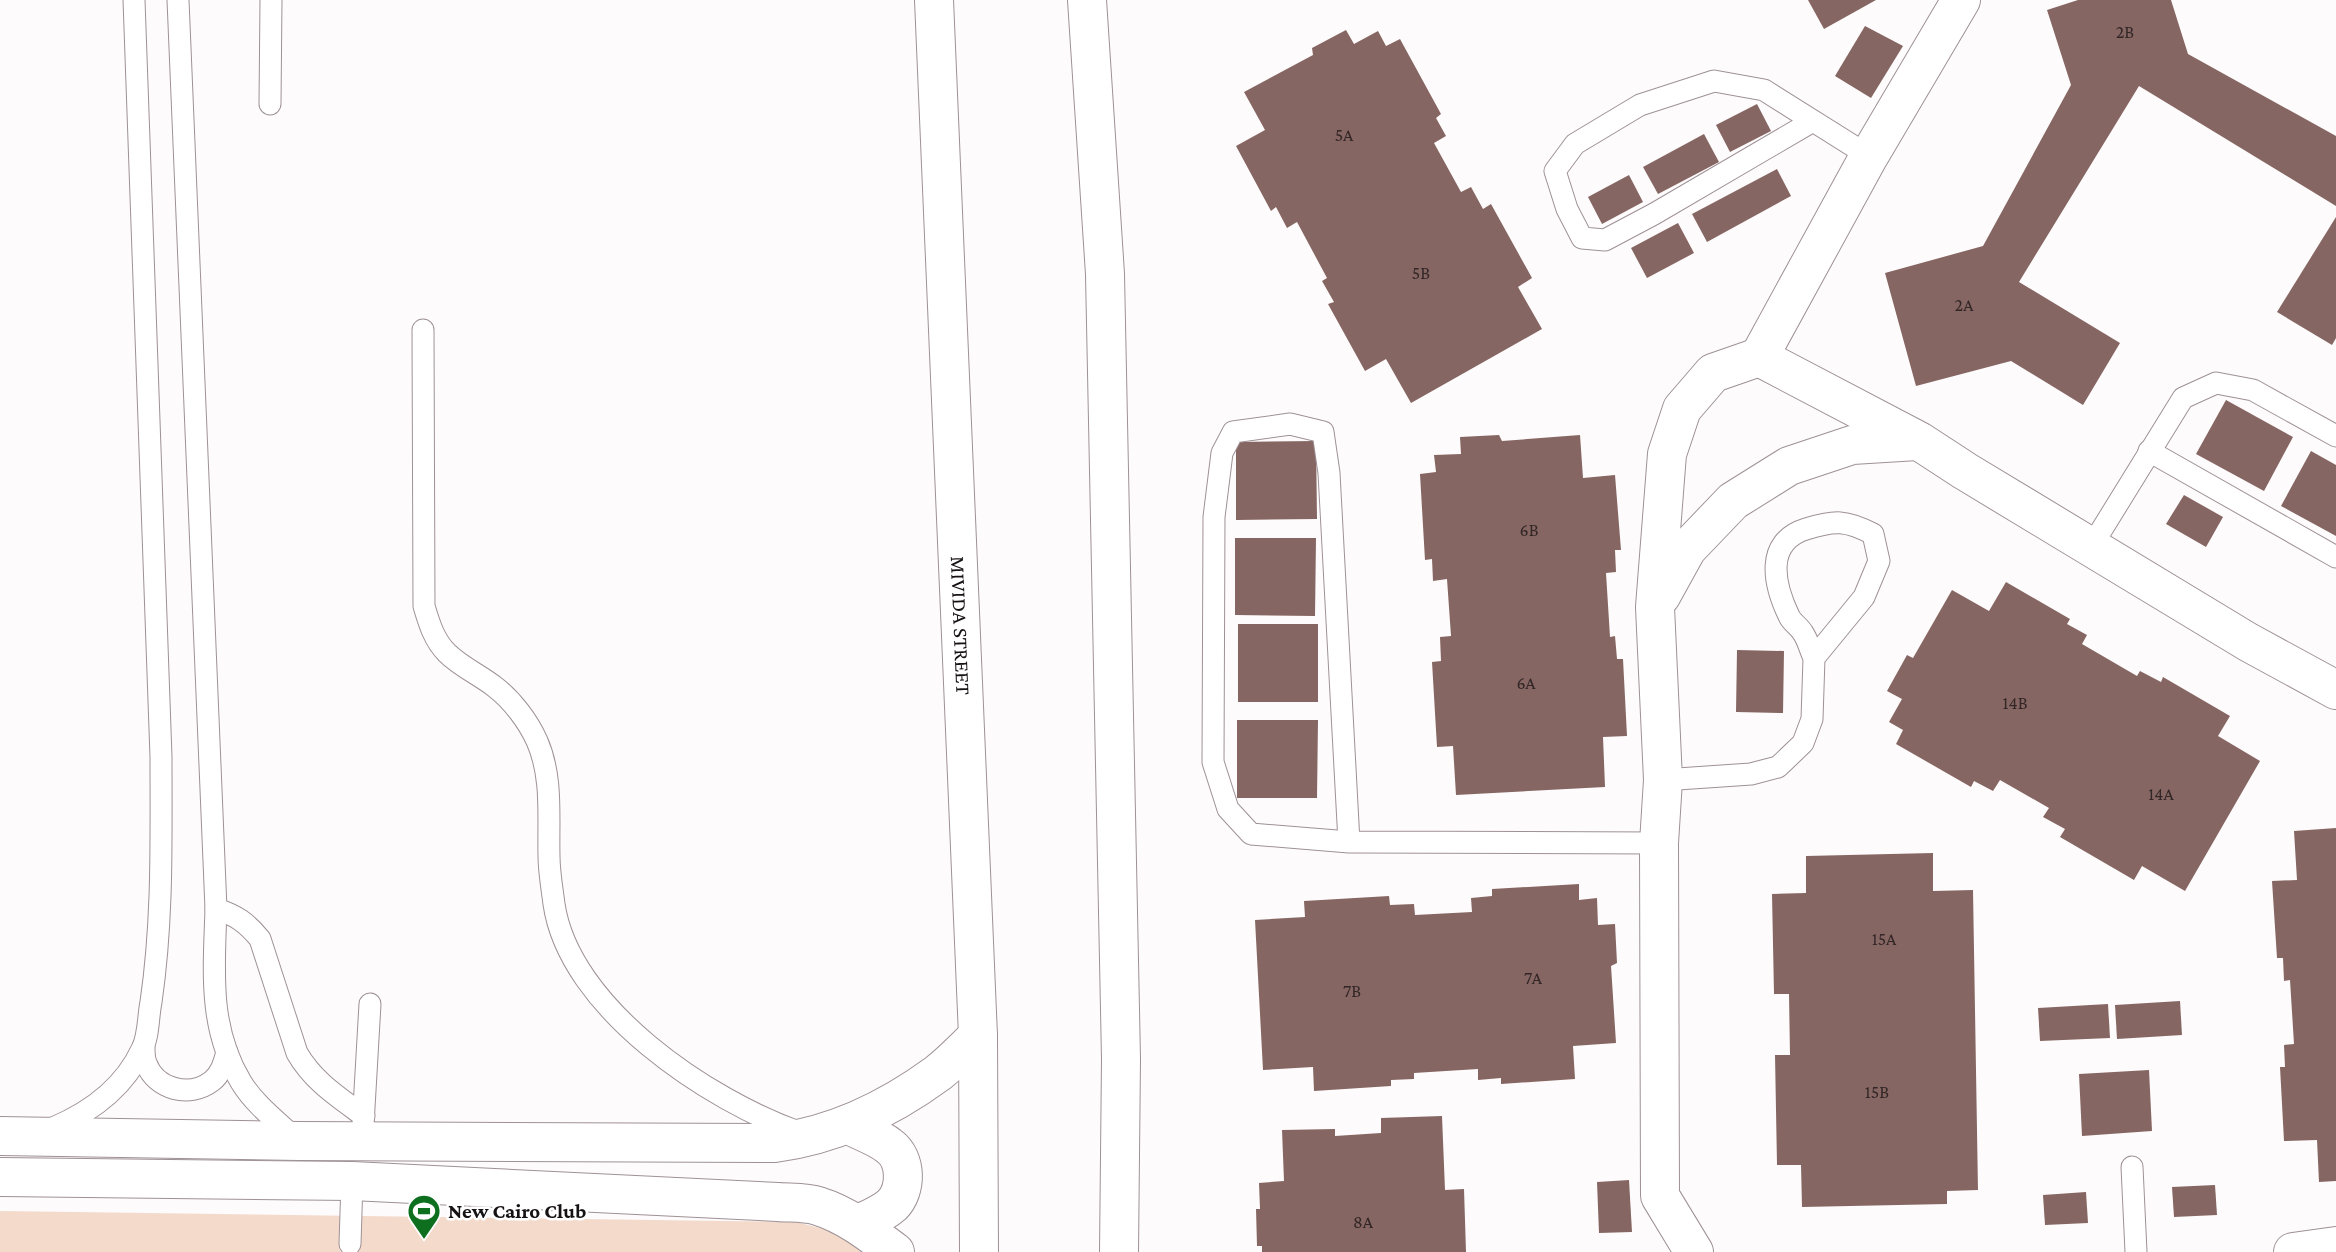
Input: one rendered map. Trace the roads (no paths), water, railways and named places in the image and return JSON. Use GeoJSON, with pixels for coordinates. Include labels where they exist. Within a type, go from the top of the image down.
{"type":"FeatureCollection","features":[{"type":"Feature","properties":{"kind":"street","name":"MIVIDA STREET"},"geometry":{"type":"LineString","coordinates":[[934,0],[978,1036],[979,1252]]}},
{"type":"Feature","properties":{"kind":"street"},"geometry":{"type":"LineString","coordinates":[[1087,0],[1105,274],[1121,1059],[1119,1252]]}},
{"type":"Feature","properties":{"kind":"street"},"geometry":{"type":"LineString","coordinates":[[1694,1252],[1660,1196],[1659,843],[1663,780],[1655,607],[1667,454],[1682,409],[1713,373],[1759,357],[1869,156],[1961,0]]}},
{"type":"Feature","properties":{"kind":"street"},"geometry":{"type":"LineString","coordinates":[[1759,357],[1919,441],[2248,642],[2336,690]]}},
{"type":"Feature","properties":{"kind":"street"},"geometry":{"type":"LineString","coordinates":[[1655,607],[1687,549],[1733,501],[1744,494],[1789,466],[1852,445],[1919,441]]}},
{"type":"Feature","properties":{"kind":"street"},"geometry":{"type":"LineString","coordinates":[[8,1136],[299,1142],[363,1128],[775,1143],[813,1137],[849,1125],[939,1072],[978,1036]]}},
{"type":"Feature","properties":{"kind":"street"},"geometry":{"type":"LineString","coordinates":[[849,1125],[891,1147],[902,1164],[903,1185],[893,1204],[858,1224]]}},
{"type":"Feature","properties":{"kind":"street"},"geometry":{"type":"LineString","coordinates":[[0,1177],[352,1181],[816,1205],[858,1224],[895,1252]]}},
{"type":"Feature","properties":{"kind":"street"},"geometry":{"type":"LineString","coordinates":[[2293,1252],[2336,1246]]}},
{"type":"Feature","properties":{"kind":"lane"},"geometry":{"type":"LineString","coordinates":[[134,0],[162,838],[158,951],[144,1047],[146,1063],[154,1077],[167,1087],[183,1091],[199,1088],[213,1080],[223,1068],[227,1052]]}},
{"type":"Feature","properties":{"kind":"lane"},"geometry":{"type":"LineString","coordinates":[[178,0],[216,909],[216,1014],[227,1052],[241,1082],[256,1102],[299,1142]]}},
{"type":"Feature","properties":{"kind":"lane"},"geometry":{"type":"LineString","coordinates":[[270,104],[271,0]]}},
{"type":"Feature","properties":{"kind":"lane"},"geometry":{"type":"LineString","coordinates":[[1813,121],[1605,240],[1583,238],[1567,209],[1555,171],[1574,144],[1640,105],[1714,81],[1764,90],[1869,156]]}},
{"type":"Feature","properties":{"kind":"lane"},"geometry":{"type":"LineString","coordinates":[[424,330],[424,606],[432,631],[446,652],[466,669],[495,687],[519,711],[537,741],[547,774],[549,860],[555,909],[571,956],[597,995],[664,1059],[736,1105],[813,1137]]}},
{"type":"Feature","properties":{"kind":"lane"},"geometry":{"type":"LineString","coordinates":[[2091,547],[2183,398],[2216,383],[2253,390],[2336,436]]}},
{"type":"Feature","properties":{"kind":"lane"},"geometry":{"type":"LineString","coordinates":[[1349,842],[1329,473],[1323,432],[1290,424],[1233,432],[1222,453],[1214,517],[1213,762],[1228,809],[1251,834],[1349,842],[1659,843]]}},
{"type":"Feature","properties":{"kind":"lane"},"geometry":{"type":"LineString","coordinates":[[2149,451],[2336,557]]}},
{"type":"Feature","properties":{"kind":"lane"},"geometry":{"type":"LineString","coordinates":[[1663,780],[1751,774],[1778,767],[1803,743],[1812,719],[1814,658],[1802,632],[1790,620],[1778,589],[1778,550],[1794,532],[1830,521],[1854,524],[1873,534],[1879,561],[1864,597],[1814,658]]}},
{"type":"Feature","properties":{"kind":"lane"},"geometry":{"type":"LineString","coordinates":[[216,909],[233,914],[248,925],[260,939],[297,1053],[306,1069],[363,1128]]}},
{"type":"Feature","properties":{"kind":"lane"},"geometry":{"type":"LineString","coordinates":[[363,1128],[370,1004]]}},
{"type":"Feature","properties":{"kind":"lane"},"geometry":{"type":"LineString","coordinates":[[8,1136],[48,1130],[78,1118],[104,1099],[127,1075],[144,1047]]}},
{"type":"Feature","properties":{"kind":"lane"},"geometry":{"type":"LineString","coordinates":[[2132,1167],[2136,1252]]}},
{"type":"Feature","properties":{"kind":"lane"},"geometry":{"type":"LineString","coordinates":[[351,1249],[352,1181]]}},
{"type":"Feature","properties":{"kind":"place","name":"New Cairo Club"},"geometry":{"type":"Point","coordinates":[424,1241]}}]}
